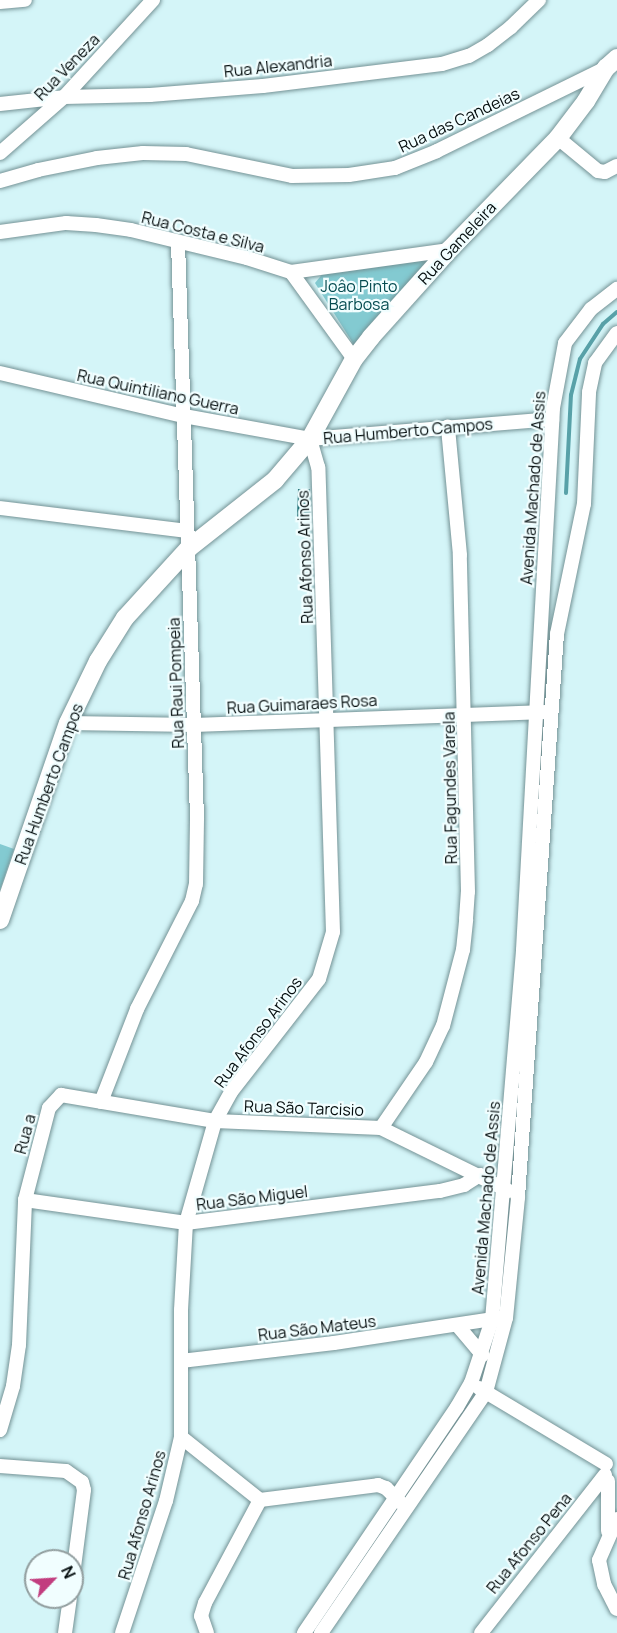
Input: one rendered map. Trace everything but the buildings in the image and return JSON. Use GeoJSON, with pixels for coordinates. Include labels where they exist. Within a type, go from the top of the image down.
{"type":"FeatureCollection","features":[{"type":"Feature","properties":{"kind":"main road","name":"Rua Gameleira"},"geometry":{"type":"LineString","coordinates":[[310,438],[354,359],[449,250],[558,138],[611,63]]}},
{"type":"Feature","properties":{"kind":"main road","name":"Rua Humberto Campos"},"geometry":{"type":"LineString","coordinates":[[0,920],[68,723],[98,661],[125,618],[188,539],[275,480],[310,438]]}},
{"type":"Feature","properties":{"kind":"street"},"geometry":{"type":"LineString","coordinates":[[0,2],[25,0]]}},
{"type":"Feature","properties":{"kind":"street","name":"Rua Veneza"},"geometry":{"type":"LineString","coordinates":[[0,153],[64,97],[153,0]]}},
{"type":"Feature","properties":{"kind":"street","name":"Rua Alexandria"},"geometry":{"type":"LineString","coordinates":[[0,104],[64,97],[150,95],[263,86],[442,64],[468,56],[488,45],[512,27],[539,0]]}},
{"type":"Feature","properties":{"kind":"street","name":"Rua das Candeias"},"geometry":{"type":"LineString","coordinates":[[0,181],[77,162],[143,153],[186,154],[292,176],[349,175],[395,168],[437,151],[611,63]]}},
{"type":"Feature","properties":{"kind":"street"},"geometry":{"type":"LineString","coordinates":[[558,138],[598,171],[605,172],[617,166]]}},
{"type":"Feature","properties":{"kind":"street","name":"Rua Costa e Silva"},"geometry":{"type":"LineString","coordinates":[[0,232],[66,224],[96,225],[131,230],[248,258],[291,272]]}},
{"type":"Feature","properties":{"kind":"street","name":"Rua Raui Pompeia"},"geometry":{"type":"LineString","coordinates":[[101,1102],[137,1009],[192,901],[196,884],[194,725],[178,243]]}},
{"type":"Feature","properties":{"kind":"street"},"geometry":{"type":"LineString","coordinates":[[354,359],[291,272],[449,250]]}},
{"type":"Feature","properties":{"kind":"street","name":"Avenida Machado de Assis"},"geometry":{"type":"LineString","coordinates":[[321,1633],[486,1392],[518,1197],[544,712],[542,563],[552,419],[565,343],[591,309],[617,288]]}},
{"type":"Feature","properties":{"kind":"street","name":"Avenida Machado de Assis"},"geometry":{"type":"LineString","coordinates":[[304,1633],[471,1383],[499,1319],[503,1188],[544,712],[557,634],[584,504],[589,392],[596,363],[617,333]]}},
{"type":"Feature","properties":{"kind":"street","name":"Rua Quintiliano Guerra"},"geometry":{"type":"LineString","coordinates":[[0,373],[184,416],[310,438]]}},
{"type":"Feature","properties":{"kind":"street","name":"Rua Humberto Campos"},"geometry":{"type":"LineString","coordinates":[[310,438],[552,419]]}},
{"type":"Feature","properties":{"kind":"street","name":"Rua Fagundes Varela"},"geometry":{"type":"LineString","coordinates":[[381,1128],[426,1062],[443,1026],[463,950],[468,892],[460,555],[448,427]]}},
{"type":"Feature","properties":{"kind":"street","name":"Rua Afonso Arinos"},"geometry":{"type":"LineString","coordinates":[[122,1633],[166,1502],[181,1437],[186,1223],[215,1121],[237,1083],[319,979],[333,932],[318,467],[310,438]]}},
{"type":"Feature","properties":{"kind":"street"},"geometry":{"type":"LineString","coordinates":[[0,508],[188,539]]}},
{"type":"Feature","properties":{"kind":"street","name":"Rua Guimaraes Rosa"},"geometry":{"type":"LineString","coordinates":[[68,723],[194,725],[544,712]]}},
{"type":"Feature","properties":{"kind":"street","name":"Rua São Tarcisio"},"geometry":{"type":"LineString","coordinates":[[57,1098],[70,1095],[215,1121],[381,1128],[480,1175],[518,1197]]}},
{"type":"Feature","properties":{"kind":"street","name":"Rua a"},"geometry":{"type":"LineString","coordinates":[[0,1430],[13,1386],[19,1345],[25,1200],[49,1108],[57,1098]]}},
{"type":"Feature","properties":{"kind":"street","name":"Rua São Miguel"},"geometry":{"type":"LineString","coordinates":[[25,1200],[186,1223],[440,1191],[464,1185],[480,1175]]}},
{"type":"Feature","properties":{"kind":"street","name":"Rua São Mateus"},"geometry":{"type":"LineString","coordinates":[[181,1361],[499,1319]]}},
{"type":"Feature","properties":{"kind":"street"},"geometry":{"type":"LineString","coordinates":[[458,1326],[482,1355]]}},
{"type":"Feature","properties":{"kind":"street"},"geometry":{"type":"LineString","coordinates":[[471,1383],[611,1472],[608,1536]]}},
{"type":"Feature","properties":{"kind":"street"},"geometry":{"type":"LineString","coordinates":[[181,1437],[260,1500],[378,1485],[397,1497],[406,1511]]}},
{"type":"Feature","properties":{"kind":"street"},"geometry":{"type":"LineString","coordinates":[[0,1466],[66,1471],[79,1478],[84,1490],[76,1549]]}},
{"type":"Feature","properties":{"kind":"street","name":"Rua Afonso Pena"},"geometry":{"type":"LineString","coordinates":[[481,1633],[611,1472]]}},
{"type":"Feature","properties":{"kind":"street"},"geometry":{"type":"LineString","coordinates":[[207,1633],[201,1616],[205,1603],[260,1500]]}},
{"type":"Feature","properties":{"kind":"street"},"geometry":{"type":"LineString","coordinates":[[617,1519],[599,1560],[604,1584],[617,1609]]}},
{"type":"Feature","properties":{"kind":"street"},"geometry":{"type":"LineString","coordinates":[[65,1633],[68,1609]]}},
{"type":"Feature","properties":{"kind":"green space","name":"Joâo Pinto Barbosa"},"geometry":{"type":"Polygon","coordinates":[[[438,257],[354,345],[315,283],[324,272],[438,257]]]}},
{"type":"Feature","properties":{"kind":"green space"},"geometry":{"type":"Polygon","coordinates":[[[0,844],[14,849],[0,890],[0,844]]]}},
{"type":"Feature","properties":{"kind":"waterway"},"geometry":{"type":"LineString","coordinates":[[566,493],[571,395],[580,359],[603,324],[617,312]]}}]}
